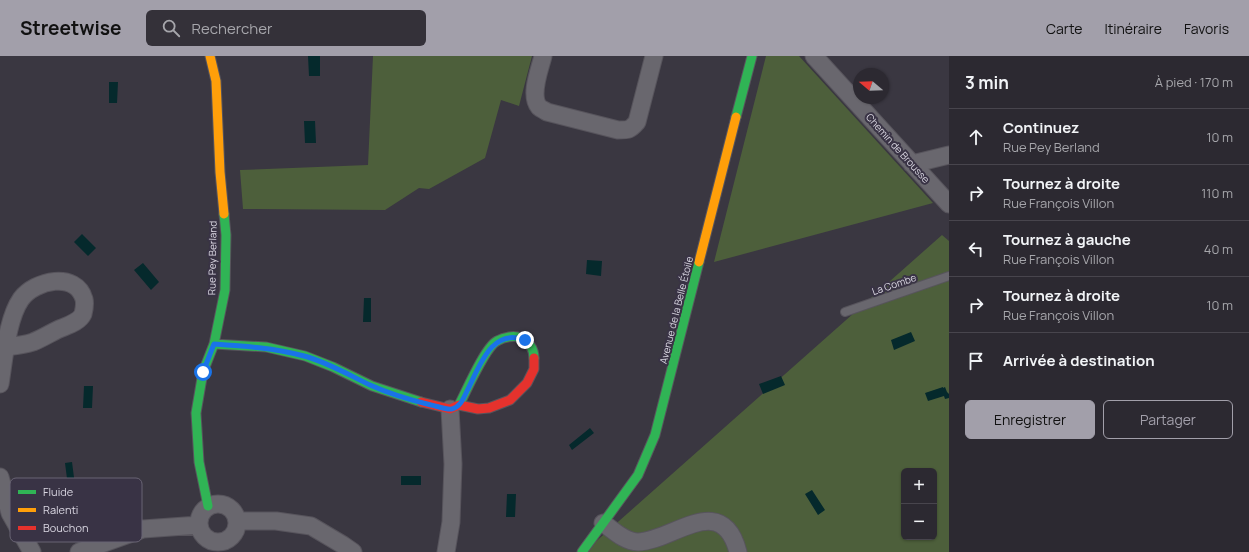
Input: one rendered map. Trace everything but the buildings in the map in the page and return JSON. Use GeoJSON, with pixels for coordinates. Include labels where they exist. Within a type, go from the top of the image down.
{"type":"FeatureCollection","features":[{"type":"Feature","properties":{"kind":"street","name":"Rue Pey Berland"},"geometry":{"type":"LineString","coordinates":[[208,506],[199,462],[196,413],[203,372],[214,344],[225,290],[226,235],[220,172],[216,81],[210,56]]}},
{"type":"Feature","properties":{"kind":"street"},"geometry":{"type":"LineString","coordinates":[[543,56],[534,91],[535,100],[539,108],[547,112],[618,130],[628,130],[637,122],[654,56]]}},
{"type":"Feature","properties":{"kind":"street","name":"Avenue de la Belle Étoile"},"geometry":{"type":"LineString","coordinates":[[582,552],[638,475],[655,435],[752,56]]}},
{"type":"Feature","properties":{"kind":"street","name":"Chemin de Brousse"},"geometry":{"type":"LineString","coordinates":[[814,56],[949,204]]}},
{"type":"Feature","properties":{"kind":"street"},"geometry":{"type":"LineString","coordinates":[[912,164],[949,155]]}},
{"type":"Feature","properties":{"kind":"street"},"geometry":{"type":"LineString","coordinates":[[0,384],[6,347],[13,314],[21,298],[41,284],[64,282],[75,286],[82,293],[85,302],[83,315],[74,323],[33,342],[6,347]]}},
{"type":"Feature","properties":{"kind":"street"},"geometry":{"type":"LineString","coordinates":[[214,344],[266,347],[305,356],[380,389],[410,400],[455,407],[478,409],[489,408],[510,400],[527,383],[534,369],[534,354],[530,344],[518,337],[509,337],[496,341],[486,353],[455,407],[451,522],[446,552]]}},
{"type":"Feature","properties":{"kind":"street"},"geometry":{"type":"LineString","coordinates":[[0,477],[10,513]]}},
{"type":"Feature","properties":{"kind":"street"},"geometry":{"type":"LineString","coordinates":[[221,504],[227,506],[232,510],[237,521],[234,532],[226,540],[222,547],[204,536],[200,531],[199,520],[201,514],[208,506],[221,504]]}},
{"type":"Feature","properties":{"kind":"street"},"geometry":{"type":"LineString","coordinates":[[237,521],[276,521],[311,526],[353,552]]}},
{"type":"Feature","properties":{"kind":"street"},"geometry":{"type":"LineString","coordinates":[[603,523],[627,540],[637,542],[650,540],[698,522],[714,522],[724,527],[734,538],[738,552]]}},
{"type":"Feature","properties":{"kind":"street"},"geometry":{"type":"LineString","coordinates":[[142,529],[199,525]]}},
{"type":"Feature","properties":{"kind":"street"},"geometry":{"type":"LineString","coordinates":[[26,542],[32,552]]}},
{"type":"Feature","properties":{"kind":"street"},"geometry":{"type":"LineString","coordinates":[[79,552],[107,542]]}},
{"type":"Feature","properties":{"kind":"lane","name":"La Combe"},"geometry":{"type":"LineString","coordinates":[[845,312],[949,276]]}},
{"type":"Feature","properties":{"kind":"green space"},"geometry":{"type":"Polygon","coordinates":[[[373,56],[532,56],[519,106],[501,100],[485,158],[429,189],[419,188],[385,210],[243,209],[240,170],[368,165],[373,56]]]}},
{"type":"Feature","properties":{"kind":"green space"},"geometry":{"type":"Polygon","coordinates":[[[766,56],[799,56],[933,203],[714,262],[766,56]]]}},
{"type":"Feature","properties":{"kind":"green space"},"geometry":{"type":"Polygon","coordinates":[[[942,235],[949,241],[949,552],[584,552],[942,235]]]}},
{"type":"Feature","properties":{"kind":"shaded area"},"geometry":{"type":"Polygon","coordinates":[[[308,56],[320,56],[320,76],[309,76],[308,56]]]}},
{"type":"Feature","properties":{"kind":"shaded area"},"geometry":{"type":"Polygon","coordinates":[[[109,82],[118,82],[117,103],[109,103],[109,82]]]}},
{"type":"Feature","properties":{"kind":"shaded area"},"geometry":{"type":"Polygon","coordinates":[[[304,121],[315,121],[316,143],[305,143],[304,121]]]}},
{"type":"Feature","properties":{"kind":"shaded area"},"geometry":{"type":"Polygon","coordinates":[[[82,234],[96,248],[88,256],[74,242],[82,234]]]}},
{"type":"Feature","properties":{"kind":"shaded area"},"geometry":{"type":"Polygon","coordinates":[[[587,260],[602,261],[601,276],[586,274],[587,260]]]}},
{"type":"Feature","properties":{"kind":"shaded area"},"geometry":{"type":"Polygon","coordinates":[[[143,263],[159,282],[151,290],[134,270],[143,263]]]}},
{"type":"Feature","properties":{"kind":"shaded area"},"geometry":{"type":"Polygon","coordinates":[[[364,298],[371,298],[371,322],[363,322],[364,298]]]}},
{"type":"Feature","properties":{"kind":"shaded area"},"geometry":{"type":"Polygon","coordinates":[[[911,332],[915,341],[894,350],[891,340],[911,332]]]}},
{"type":"Feature","properties":{"kind":"shaded area"},"geometry":{"type":"Polygon","coordinates":[[[781,376],[785,385],[763,394],[759,384],[781,376]]]}},
{"type":"Feature","properties":{"kind":"shaded area"},"geometry":{"type":"Polygon","coordinates":[[[84,386],[93,386],[92,408],[83,408],[84,386]]]}},
{"type":"Feature","properties":{"kind":"shaded area"},"geometry":{"type":"Polygon","coordinates":[[[945,387],[949,394],[949,398],[945,399],[944,396],[928,401],[925,393],[945,387]]]}},
{"type":"Feature","properties":{"kind":"shaded area"},"geometry":{"type":"Polygon","coordinates":[[[590,428],[594,433],[572,450],[569,445],[590,428]]]}},
{"type":"Feature","properties":{"kind":"shaded area"},"geometry":{"type":"Polygon","coordinates":[[[72,462],[74,478],[67,478],[65,463],[72,462]]]}},
{"type":"Feature","properties":{"kind":"shaded area"},"geometry":{"type":"Polygon","coordinates":[[[401,476],[421,476],[421,485],[401,485],[401,476]]]}},
{"type":"Feature","properties":{"kind":"shaded area"},"geometry":{"type":"Polygon","coordinates":[[[812,490],[825,510],[818,515],[805,494],[812,490]]]}},
{"type":"Feature","properties":{"kind":"shaded area"},"geometry":{"type":"Polygon","coordinates":[[[507,494],[516,494],[515,517],[506,517],[507,494]]]}},
{"type":"Feature","properties":{"kind":"traffic: fast"},"geometry":{"type":"LineString","coordinates":[[736,117],[752,56]]}},
{"type":"Feature","properties":{"kind":"traffic: fast"},"geometry":{"type":"LineString","coordinates":[[208,506],[199,462],[196,413],[203,372],[214,344],[225,290],[226,235],[224,214]]}},
{"type":"Feature","properties":{"kind":"traffic: fast"},"geometry":{"type":"LineString","coordinates":[[582,552],[638,475],[655,435],[699,262]]}},
{"type":"Feature","properties":{"kind":"traffic: fast"},"geometry":{"type":"LineString","coordinates":[[459,405],[482,360],[492,345],[497,341],[509,337],[521,338],[530,346],[534,358]]}},
{"type":"Feature","properties":{"kind":"traffic: fast"},"geometry":{"type":"LineString","coordinates":[[214,344],[266,347],[305,356],[333,367],[372,386],[421,402]]}},
{"type":"Feature","properties":{"kind":"traffic: slow"},"geometry":{"type":"LineString","coordinates":[[210,56],[216,81],[220,172],[224,214]]}},
{"type":"Feature","properties":{"kind":"traffic: slow"},"geometry":{"type":"LineString","coordinates":[[699,262],[736,117]]}},
{"type":"Feature","properties":{"kind":"traffic: jam"},"geometry":{"type":"LineString","coordinates":[[421,402],[450,409],[459,405],[478,409],[489,408],[510,400],[527,383],[534,369],[534,358]]}},
{"type":"Feature","properties":{"kind":"route"},"geometry":{"type":"LineString","coordinates":[[203,372],[214,344],[266,347],[305,356],[333,367],[372,386],[410,400],[450,409],[459,405],[486,353],[496,341],[509,337],[518,337],[525,340]]}}]}
